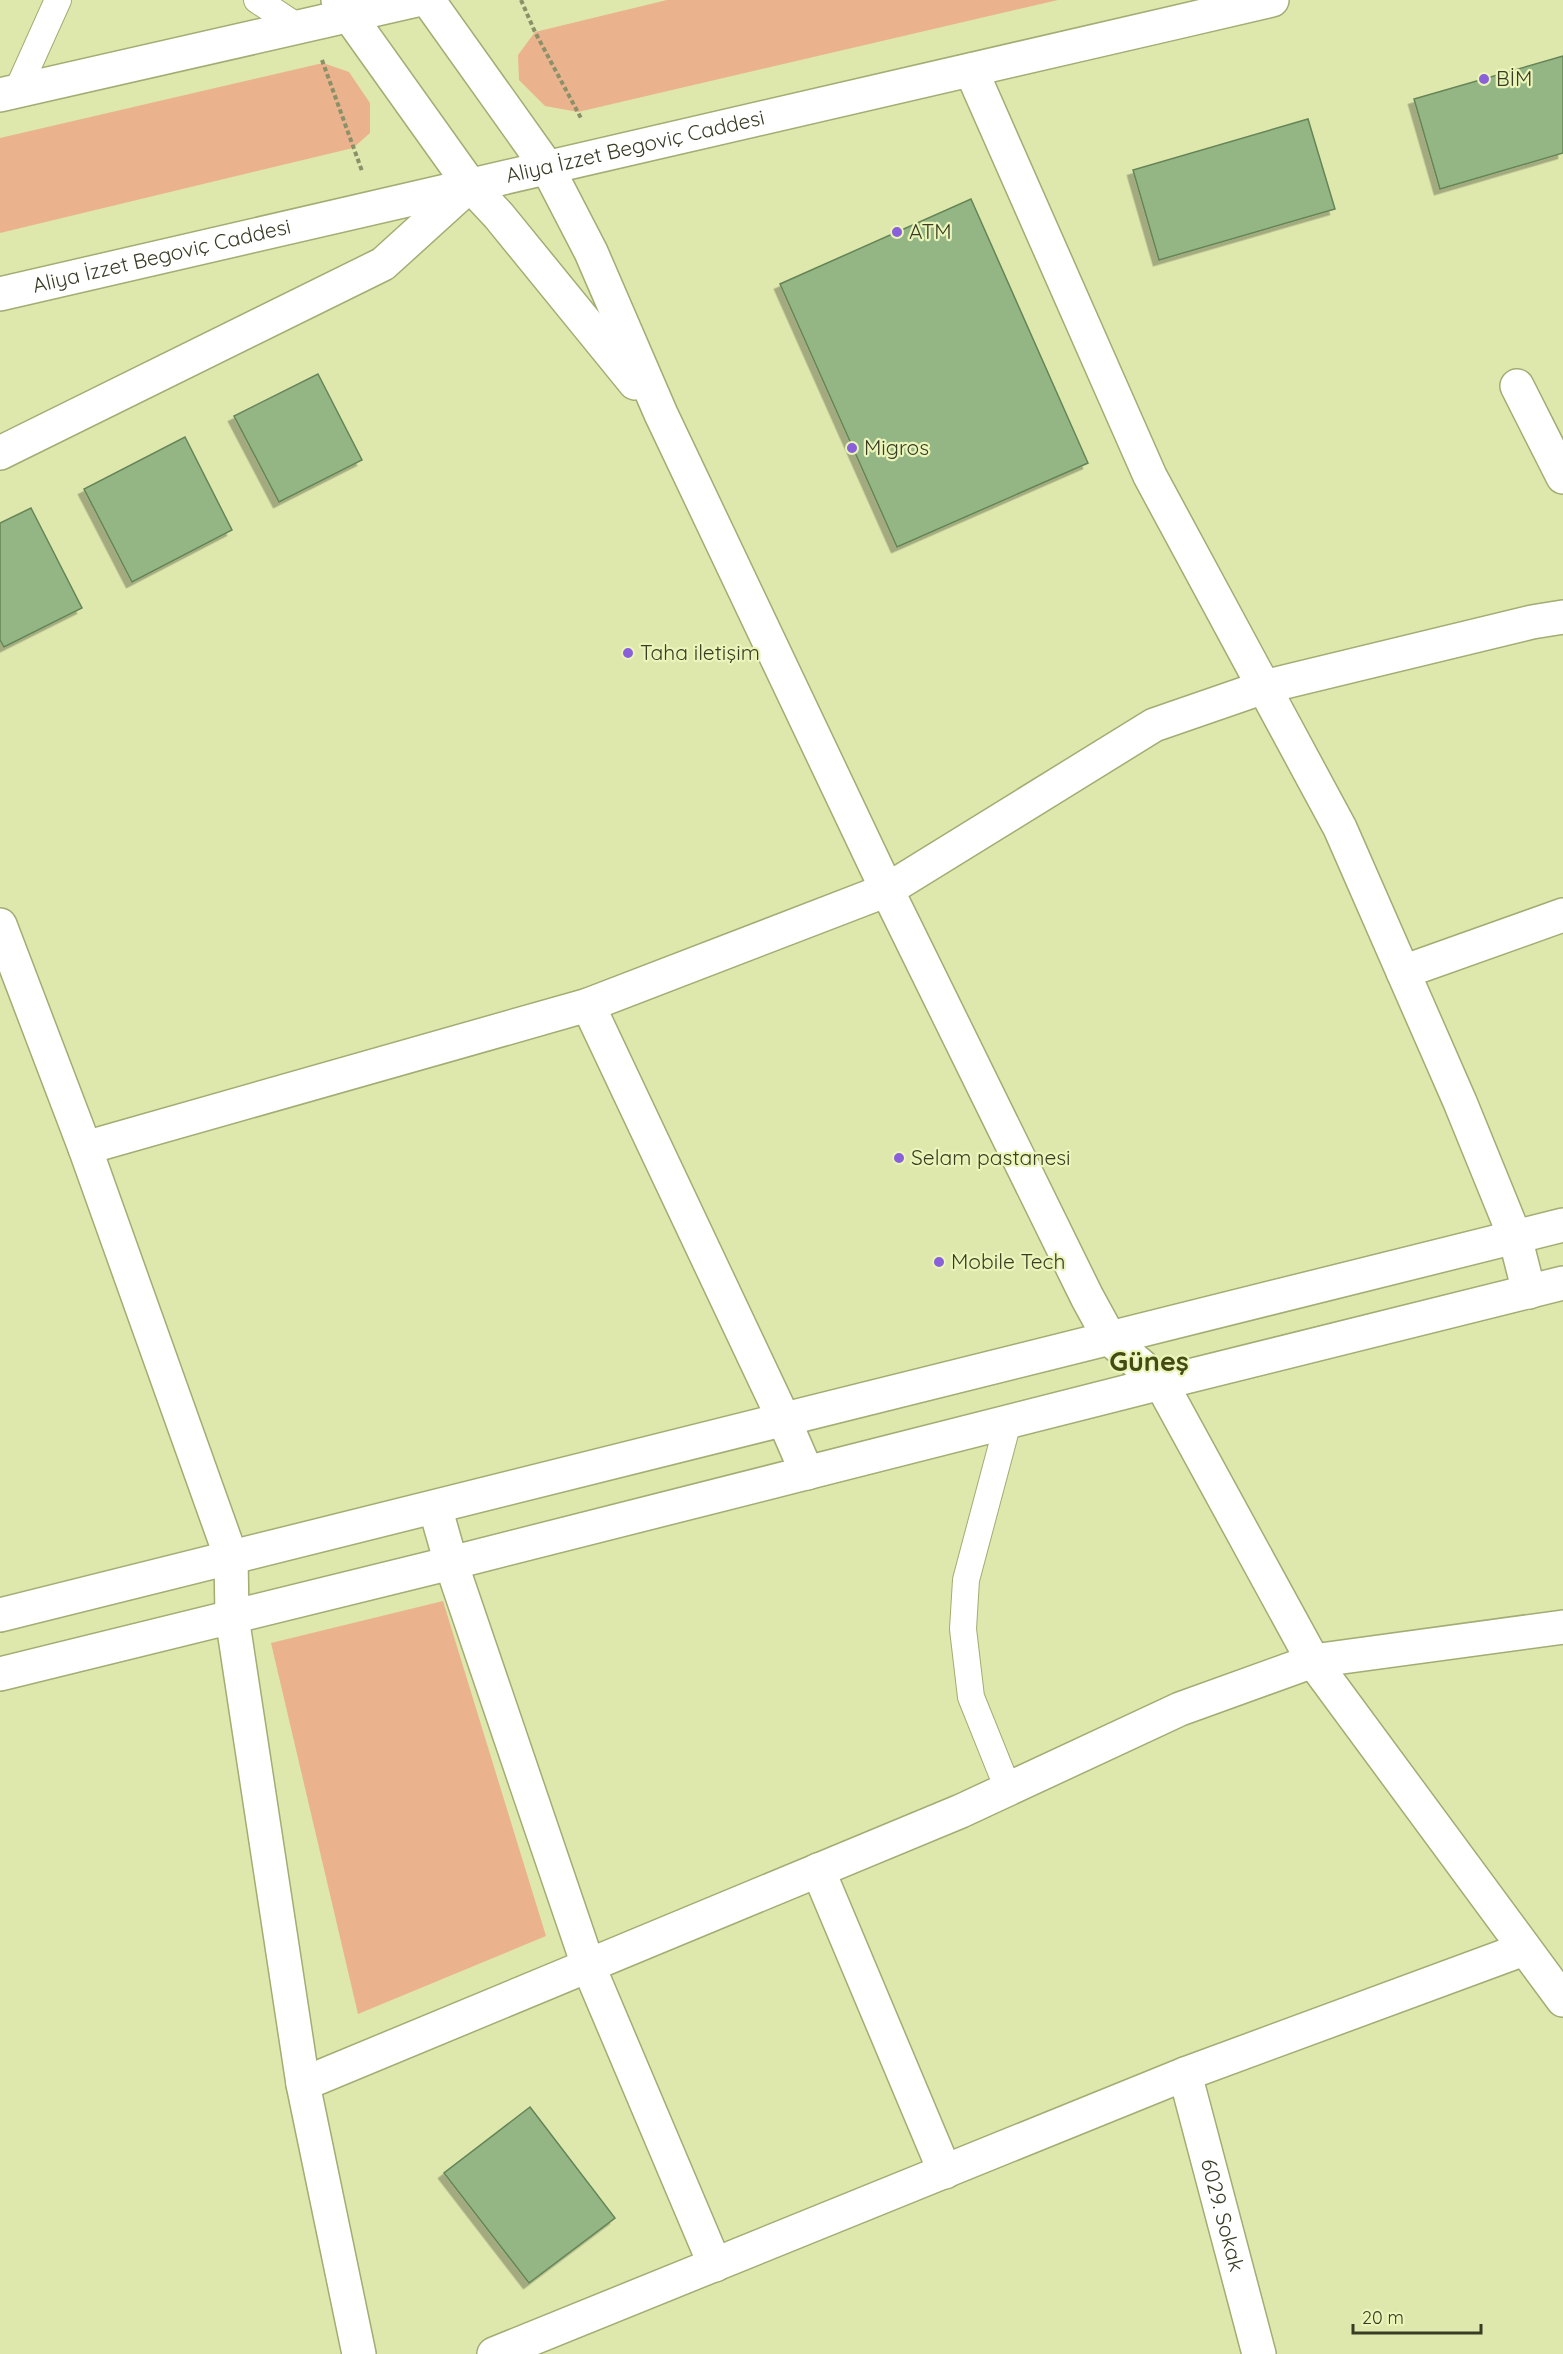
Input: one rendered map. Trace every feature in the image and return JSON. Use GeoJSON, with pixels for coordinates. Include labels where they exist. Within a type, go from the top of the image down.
{"type":"FeatureCollection","features":[{"type":"Feature","properties":{"kind":"street"},"geometry":{"type":"LineString","coordinates":[[9,93],[304,26],[343,8],[417,0]]}},
{"type":"Feature","properties":{"kind":"street"},"geometry":{"type":"LineString","coordinates":[[428,0],[547,167],[591,252],[661,414],[887,890],[1087,1297],[1110,1339],[1161,1383],[1313,1661],[1563,2000]]}},
{"type":"Feature","properties":{"kind":"street","name":"Aliya İzzet Begoviç Caddesi"},"geometry":{"type":"LineString","coordinates":[[0,294],[1272,0]]}},
{"type":"Feature","properties":{"kind":"street"},"geometry":{"type":"LineString","coordinates":[[343,8],[470,185],[499,216],[661,414]]}},
{"type":"Feature","properties":{"kind":"street"},"geometry":{"type":"LineString","coordinates":[[971,70],[1150,476],[1340,828],[1460,1102],[1515,1238],[1529,1292]]}},
{"type":"Feature","properties":{"kind":"street"},"geometry":{"type":"LineString","coordinates":[[0,453],[383,264],[470,185]]}},
{"type":"Feature","properties":{"kind":"street"},"geometry":{"type":"LineString","coordinates":[[1517,386],[1563,477]]}},
{"type":"Feature","properties":{"kind":"street"},"geometry":{"type":"LineString","coordinates":[[85,1148],[588,1005],[887,890],[1154,725],[1264,687],[1563,616]]}},
{"type":"Feature","properties":{"kind":"street"},"geometry":{"type":"LineString","coordinates":[[1403,972],[1563,915]]}},
{"type":"Feature","properties":{"kind":"street"},"geometry":{"type":"LineString","coordinates":[[0,926],[85,1148],[231,1557],[232,1617],[303,2084],[360,2354]]}},
{"type":"Feature","properties":{"kind":"street"},"geometry":{"type":"LineString","coordinates":[[588,1005],[807,1473]]}},
{"type":"Feature","properties":{"kind":"street"},"geometry":{"type":"LineString","coordinates":[[0,1615],[1563,1226]]}},
{"type":"Feature","properties":{"kind":"street"},"geometry":{"type":"LineString","coordinates":[[0,1674],[1563,1283]]}},
{"type":"Feature","properties":{"kind":"street"},"geometry":{"type":"LineString","coordinates":[[435,1507],[451,1563],[588,1965],[715,2265]]}},
{"type":"Feature","properties":{"kind":"street"},"geometry":{"type":"LineString","coordinates":[[303,2084],[961,1811],[1180,1709],[1313,1661],[1563,1627]]}},
{"type":"Feature","properties":{"kind":"street"},"geometry":{"type":"LineString","coordinates":[[818,1870],[945,2172]]}},
{"type":"Feature","properties":{"kind":"street"},"geometry":{"type":"LineString","coordinates":[[494,2354],[1185,2074],[1524,1949]]}},
{"type":"Feature","properties":{"kind":"street","name":"6029. Sokak"},"geometry":{"type":"LineString","coordinates":[[1185,2074],[1259,2354]]}},
{"type":"Feature","properties":{"kind":"lane"},"geometry":{"type":"LineString","coordinates":[[9,93],[58,0]]}},
{"type":"Feature","properties":{"kind":"lane"},"geometry":{"type":"LineString","coordinates":[[257,0],[304,26]]}},
{"type":"Feature","properties":{"kind":"lane"},"geometry":{"type":"LineString","coordinates":[[1008,1422],[966,1580],[963,1629],[971,1697],[1008,1789]]}},
{"type":"Feature","properties":{"kind":"path"},"geometry":{"type":"LineString","coordinates":[[521,0],[535,32],[600,156]]}},
{"type":"Feature","properties":{"kind":"path"},"geometry":{"type":"LineString","coordinates":[[304,26],[376,207]]}},
{"type":"Feature","properties":{"kind":"shaded area"},"geometry":{"type":"Polygon","coordinates":[[[667,0],[1058,0],[578,112],[545,106],[519,80],[518,55],[535,32],[667,0]]]}},
{"type":"Feature","properties":{"kind":"shaded area"},"geometry":{"type":"Polygon","coordinates":[[[323,63],[349,72],[370,103],[370,133],[353,148],[0,233],[0,138],[323,63]]]}},
{"type":"Feature","properties":{"kind":"shaded area"},"geometry":{"type":"Polygon","coordinates":[[[443,1601],[546,1936],[358,2014],[271,1643],[443,1601]]]}},
{"type":"Feature","properties":{"kind":"building"},"geometry":{"type":"Polygon","coordinates":[[[1563,56],[1563,153],[1440,189],[1414,99],[1563,56]]]}},
{"type":"Feature","properties":{"kind":"building"},"geometry":{"type":"Polygon","coordinates":[[[1308,119],[1335,209],[1159,260],[1133,170],[1308,119]]]}},
{"type":"Feature","properties":{"kind":"building"},"geometry":{"type":"Polygon","coordinates":[[[971,199],[1088,463],[897,547],[780,284],[971,199]]]}},
{"type":"Feature","properties":{"kind":"building"},"geometry":{"type":"Polygon","coordinates":[[[318,374],[362,460],[279,502],[234,416],[318,374]]]}},
{"type":"Feature","properties":{"kind":"building"},"geometry":{"type":"Polygon","coordinates":[[[185,437],[232,530],[132,582],[84,489],[185,437]]]}},
{"type":"Feature","properties":{"kind":"building"},"geometry":{"type":"Polygon","coordinates":[[[31,508],[82,608],[4,647],[0,640],[0,523],[31,508]]]}},
{"type":"Feature","properties":{"kind":"building"},"geometry":{"type":"Polygon","coordinates":[[[530,2107],[615,2218],[529,2283],[444,2173],[530,2107]]]}},
{"type":"Feature","properties":{"kind":"place","name":"BİM"},"geometry":{"type":"Point","coordinates":[1484,79]}},
{"type":"Feature","properties":{"kind":"place","name":"ATM"},"geometry":{"type":"Point","coordinates":[897,232]}},
{"type":"Feature","properties":{"kind":"place","name":"Migros"},"geometry":{"type":"Point","coordinates":[852,448]}},
{"type":"Feature","properties":{"kind":"place","name":"Taha iletişim"},"geometry":{"type":"Point","coordinates":[628,653]}},
{"type":"Feature","properties":{"kind":"place","name":"Selam pastanesi"},"geometry":{"type":"Point","coordinates":[899,1158]}},
{"type":"Feature","properties":{"kind":"place","name":"Mobile Tech"},"geometry":{"type":"Point","coordinates":[939,1262]}},
{"type":"Feature","properties":{"kind":"district","name":"Güneş"},"geometry":{"type":"Point","coordinates":[1149,1362]}}]}
